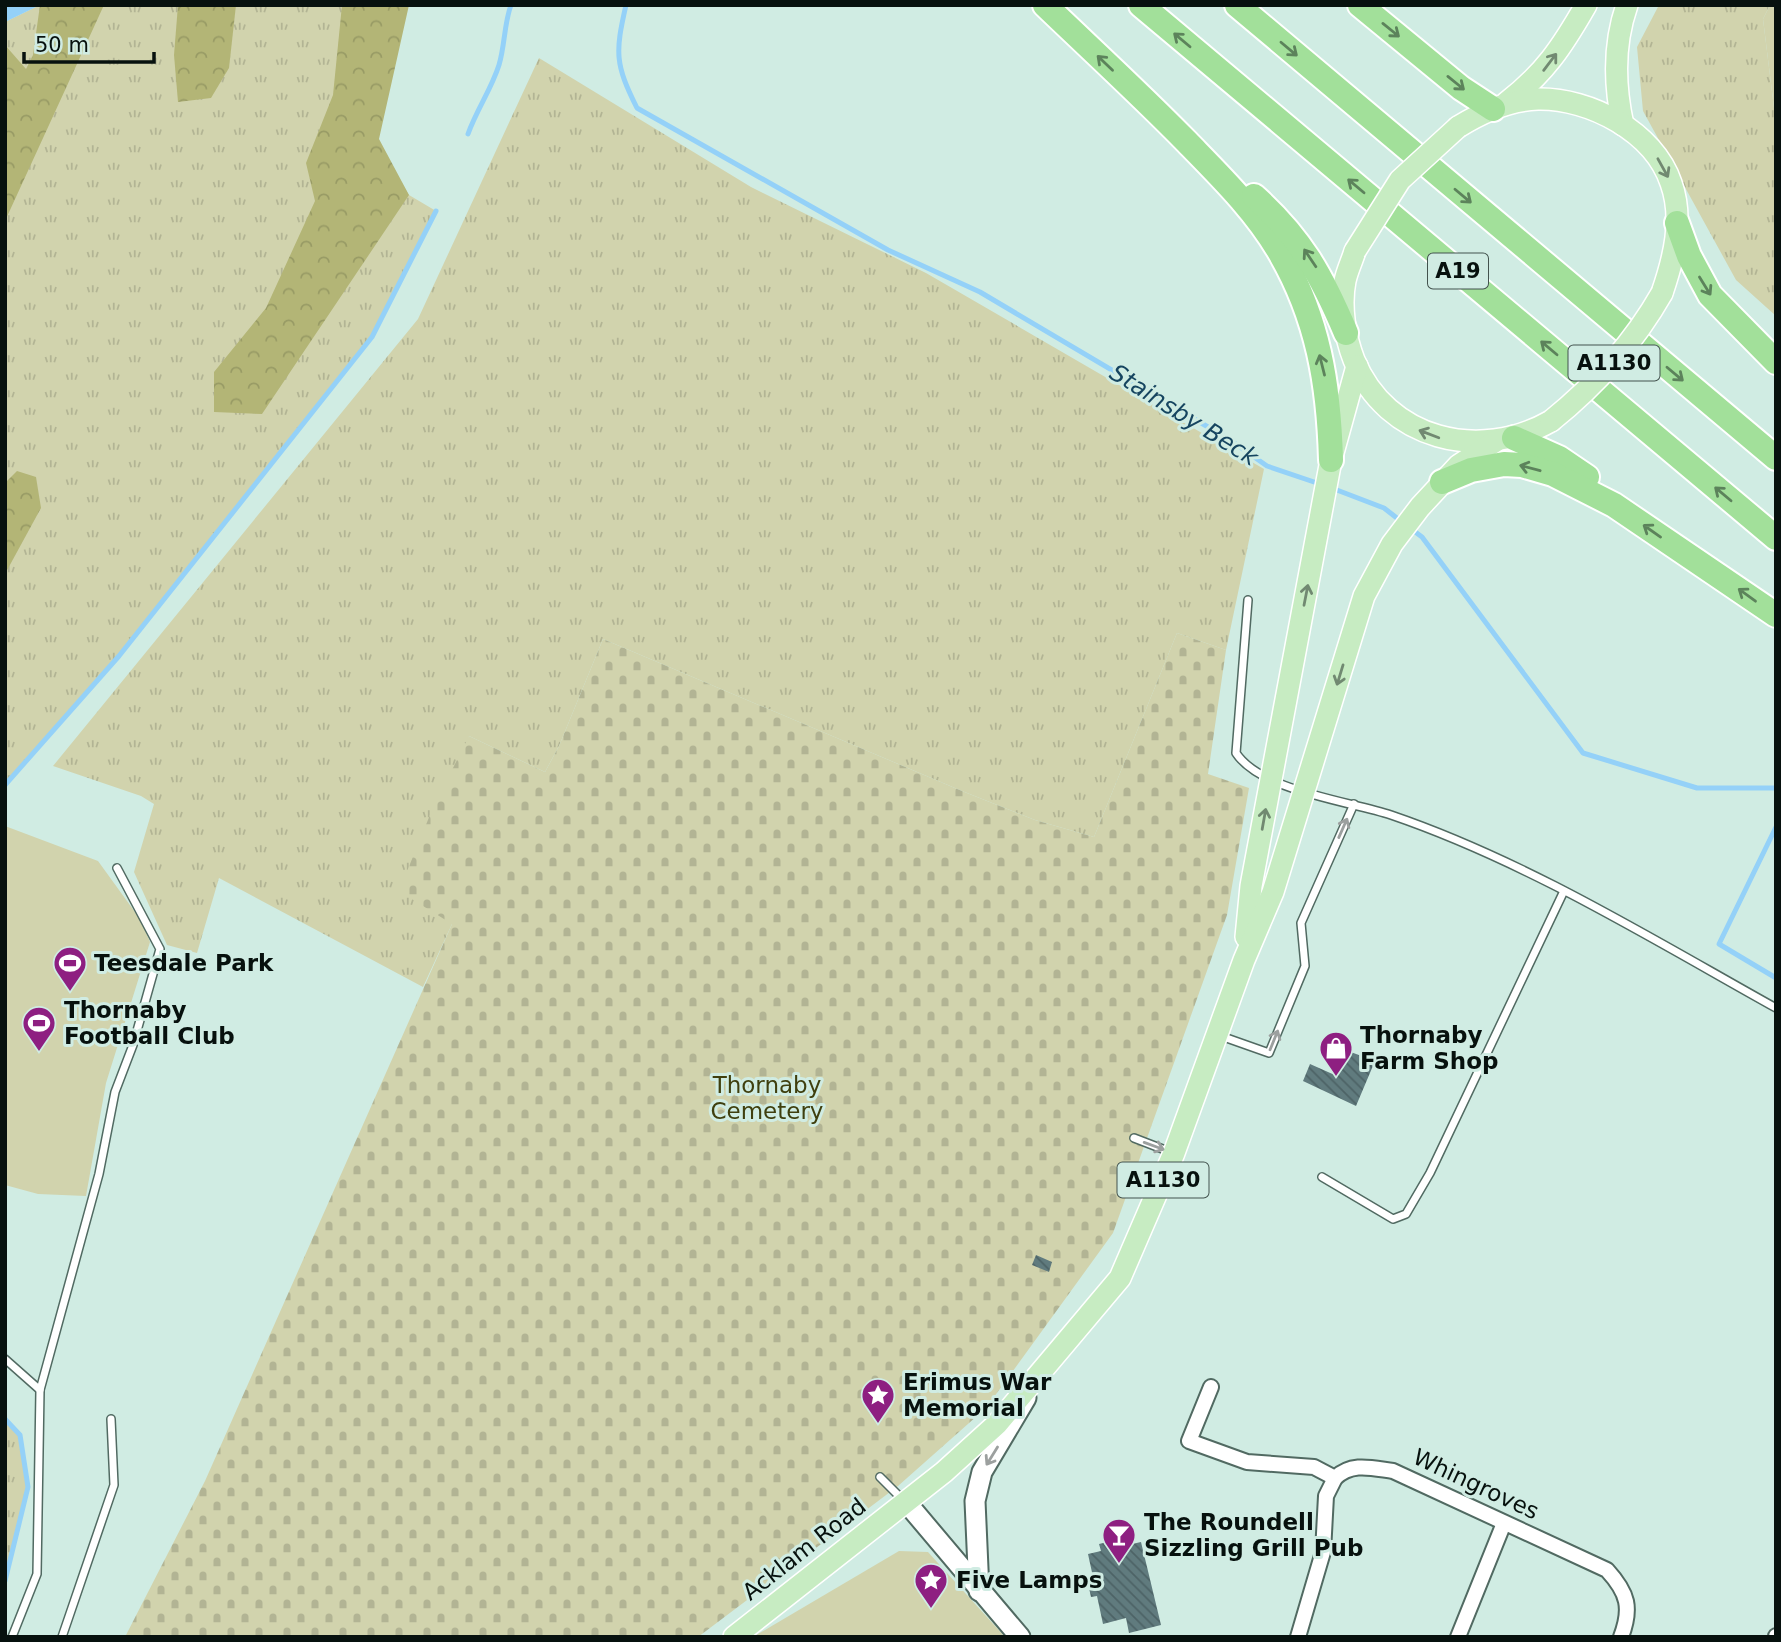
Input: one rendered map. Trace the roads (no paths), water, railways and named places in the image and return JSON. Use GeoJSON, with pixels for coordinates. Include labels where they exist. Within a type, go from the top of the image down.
{"type":"FeatureCollection","features":[{"type":"Feature","properties":{"kind":"highway"},"geometry":{"type":"LineString","coordinates":[[1045,5],[1206,162],[1259,221],[1280,253],[1305,308],[1324,371],[1330,408],[1330,465]]}},
{"type":"Feature","properties":{"kind":"highway","name":"A19"},"geometry":{"type":"LineString","coordinates":[[1141,5],[1776,538]]}},
{"type":"Feature","properties":{"kind":"highway","name":"A19"},"geometry":{"type":"LineString","coordinates":[[1237,5],[1776,458]]}},
{"type":"Feature","properties":{"kind":"highway"},"geometry":{"type":"LineString","coordinates":[[1360,5],[1461,88],[1497,107]]}},
{"type":"Feature","properties":{"kind":"highway"},"geometry":{"type":"LineString","coordinates":[[1206,162],[1238,182],[1289,230],[1319,272],[1346,333]]}},
{"type":"Feature","properties":{"kind":"highway"},"geometry":{"type":"LineString","coordinates":[[1677,223],[1689,256],[1710,295],[1776,362]]}},
{"type":"Feature","properties":{"kind":"highway"},"geometry":{"type":"LineString","coordinates":[[1505,440],[1559,458],[1589,479],[1614,505]]}},
{"type":"Feature","properties":{"kind":"highway"},"geometry":{"type":"LineString","coordinates":[[1442,482],[1471,470],[1504,464],[1522,465],[1553,474],[1614,505],[1776,615]]}},
{"type":"Feature","properties":{"kind":"main road"},"geometry":{"type":"LineString","coordinates":[[1505,440],[1464,443],[1436,437],[1407,425],[1371,392],[1357,366],[1346,333],[1345,282],[1355,251],[1400,180],[1458,127],[1497,107],[1534,81],[1549,64],[1586,5]]}},
{"type":"Feature","properties":{"kind":"main road"},"geometry":{"type":"LineString","coordinates":[[1623,125],[1616,79],[1616,52],[1627,5]]}},
{"type":"Feature","properties":{"kind":"main road"},"geometry":{"type":"LineString","coordinates":[[1497,107],[1539,99],[1558,101],[1584,107],[1623,125],[1656,156],[1671,182],[1677,223]]}},
{"type":"Feature","properties":{"kind":"main road","name":"A1130"},"geometry":{"type":"LineString","coordinates":[[906,1502],[997,1424],[1120,1278],[1174,1153],[1244,960],[1273,892],[1364,596],[1392,544],[1420,507],[1459,465],[1505,440],[1551,421],[1610,368],[1630,343],[1662,293],[1674,252],[1677,223]]}},
{"type":"Feature","properties":{"kind":"main road","name":"A1130"},"geometry":{"type":"LineString","coordinates":[[1244,960],[1251,886],[1330,465],[1357,366]]}},
{"type":"Feature","properties":{"kind":"main road","name":"Acklam Road"},"geometry":{"type":"LineString","coordinates":[[734,1637],[906,1502]]}},
{"type":"Feature","properties":{"kind":"street"},"geometry":{"type":"LineString","coordinates":[[979,1591],[975,1502],[982,1472],[1039,1376]]}},
{"type":"Feature","properties":{"kind":"street"},"geometry":{"type":"LineString","coordinates":[[1211,1387],[1189,1441],[1247,1462],[1314,1467],[1335,1478],[1326,1496],[1323,1552],[1298,1637]]}},
{"type":"Feature","properties":{"kind":"street","name":"Whingroves"},"geometry":{"type":"LineString","coordinates":[[1335,1478],[1345,1469],[1357,1466],[1393,1471],[1607,1570],[1620,1585],[1627,1604],[1629,1617],[1621,1637]]}},
{"type":"Feature","properties":{"kind":"street"},"geometry":{"type":"LineString","coordinates":[[906,1502],[1020,1637]]}},
{"type":"Feature","properties":{"kind":"street"},"geometry":{"type":"LineString","coordinates":[[1458,1637],[1504,1523]]}},
{"type":"Feature","properties":{"kind":"lane"},"geometry":{"type":"LineString","coordinates":[[1248,600],[1236,753],[1244,766],[1305,791],[1354,804],[1458,839],[1590,904],[1776,1008]]}},
{"type":"Feature","properties":{"kind":"lane"},"geometry":{"type":"LineString","coordinates":[[1218,1035],[1269,1053],[1305,966],[1301,923],[1354,804]]}},
{"type":"Feature","properties":{"kind":"lane"},"geometry":{"type":"LineString","coordinates":[[12,1637],[37,1573],[40,1390],[99,1174],[115,1092],[133,1045],[160,949],[117,868]]}},
{"type":"Feature","properties":{"kind":"lane"},"geometry":{"type":"LineString","coordinates":[[1322,1177],[1393,1219],[1406,1214],[1430,1173],[1563,893]]}},
{"type":"Feature","properties":{"kind":"lane"},"geometry":{"type":"LineString","coordinates":[[1134,1138],[1174,1153]]}},
{"type":"Feature","properties":{"kind":"lane"},"geometry":{"type":"LineString","coordinates":[[5,1359],[40,1390]]}},
{"type":"Feature","properties":{"kind":"lane"},"geometry":{"type":"LineString","coordinates":[[62,1637],[114,1485],[111,1419]]}},
{"type":"Feature","properties":{"kind":"lane"},"geometry":{"type":"LineString","coordinates":[[880,1477],[906,1502]]}},
{"type":"Feature","properties":{"kind":"water"},"geometry":{"type":"Polygon","coordinates":[[[5,5],[40,5],[5,22],[5,5]]]}},
{"type":"Feature","properties":{"kind":"waterway"},"geometry":{"type":"LineString","coordinates":[[468,134],[499,65],[511,5]]}},
{"type":"Feature","properties":{"kind":"waterway","name":"Stainsby Beck"},"geometry":{"type":"LineString","coordinates":[[626,5],[619,58],[624,80],[637,108],[888,250],[980,292],[1230,440],[1267,466],[1320,484]]}},
{"type":"Feature","properties":{"kind":"waterway"},"geometry":{"type":"LineString","coordinates":[[5,785],[119,656],[372,337],[436,211]]}},
{"type":"Feature","properties":{"kind":"waterway","name":"Stainsby Beck"},"geometry":{"type":"LineString","coordinates":[[1329,487],[1384,508],[1402,522]]}},
{"type":"Feature","properties":{"kind":"waterway","name":"Stainsby Beck"},"geometry":{"type":"LineString","coordinates":[[1410,528],[1422,537],[1583,753],[1697,788],[1776,788]]}},
{"type":"Feature","properties":{"kind":"waterway","name":"Stainsby Beck"},"geometry":{"type":"LineString","coordinates":[[1776,827],[1719,944],[1776,978]]}},
{"type":"Feature","properties":{"kind":"waterway"},"geometry":{"type":"LineString","coordinates":[[5,1419],[20,1435],[28,1487],[5,1581]]}},
{"type":"Feature","properties":{"kind":"place","name":"Teesdale Park"},"geometry":{"type":"Point","coordinates":[70,993]}},
{"type":"Feature","properties":{"kind":"place","name":"Thornaby Football Club"},"geometry":{"type":"Point","coordinates":[39,1053]}},
{"type":"Feature","properties":{"kind":"place","name":"Thornaby Farm Shop"},"geometry":{"type":"Point","coordinates":[1336,1078]}},
{"type":"Feature","properties":{"kind":"place","name":"Erimus War Memorial"},"geometry":{"type":"Point","coordinates":[878,1425]}},
{"type":"Feature","properties":{"kind":"place","name":"The Roundell Sizzling Grill Pub"},"geometry":{"type":"Point","coordinates":[1119,1565]}},
{"type":"Feature","properties":{"kind":"place","name":"Five Lamps"},"geometry":{"type":"Point","coordinates":[931,1610]}},
{"type":"Feature","properties":{"kind":"park label","name":"Thornaby Cemetery"},"geometry":{"type":"Point","coordinates":[767,1098]}}]}
